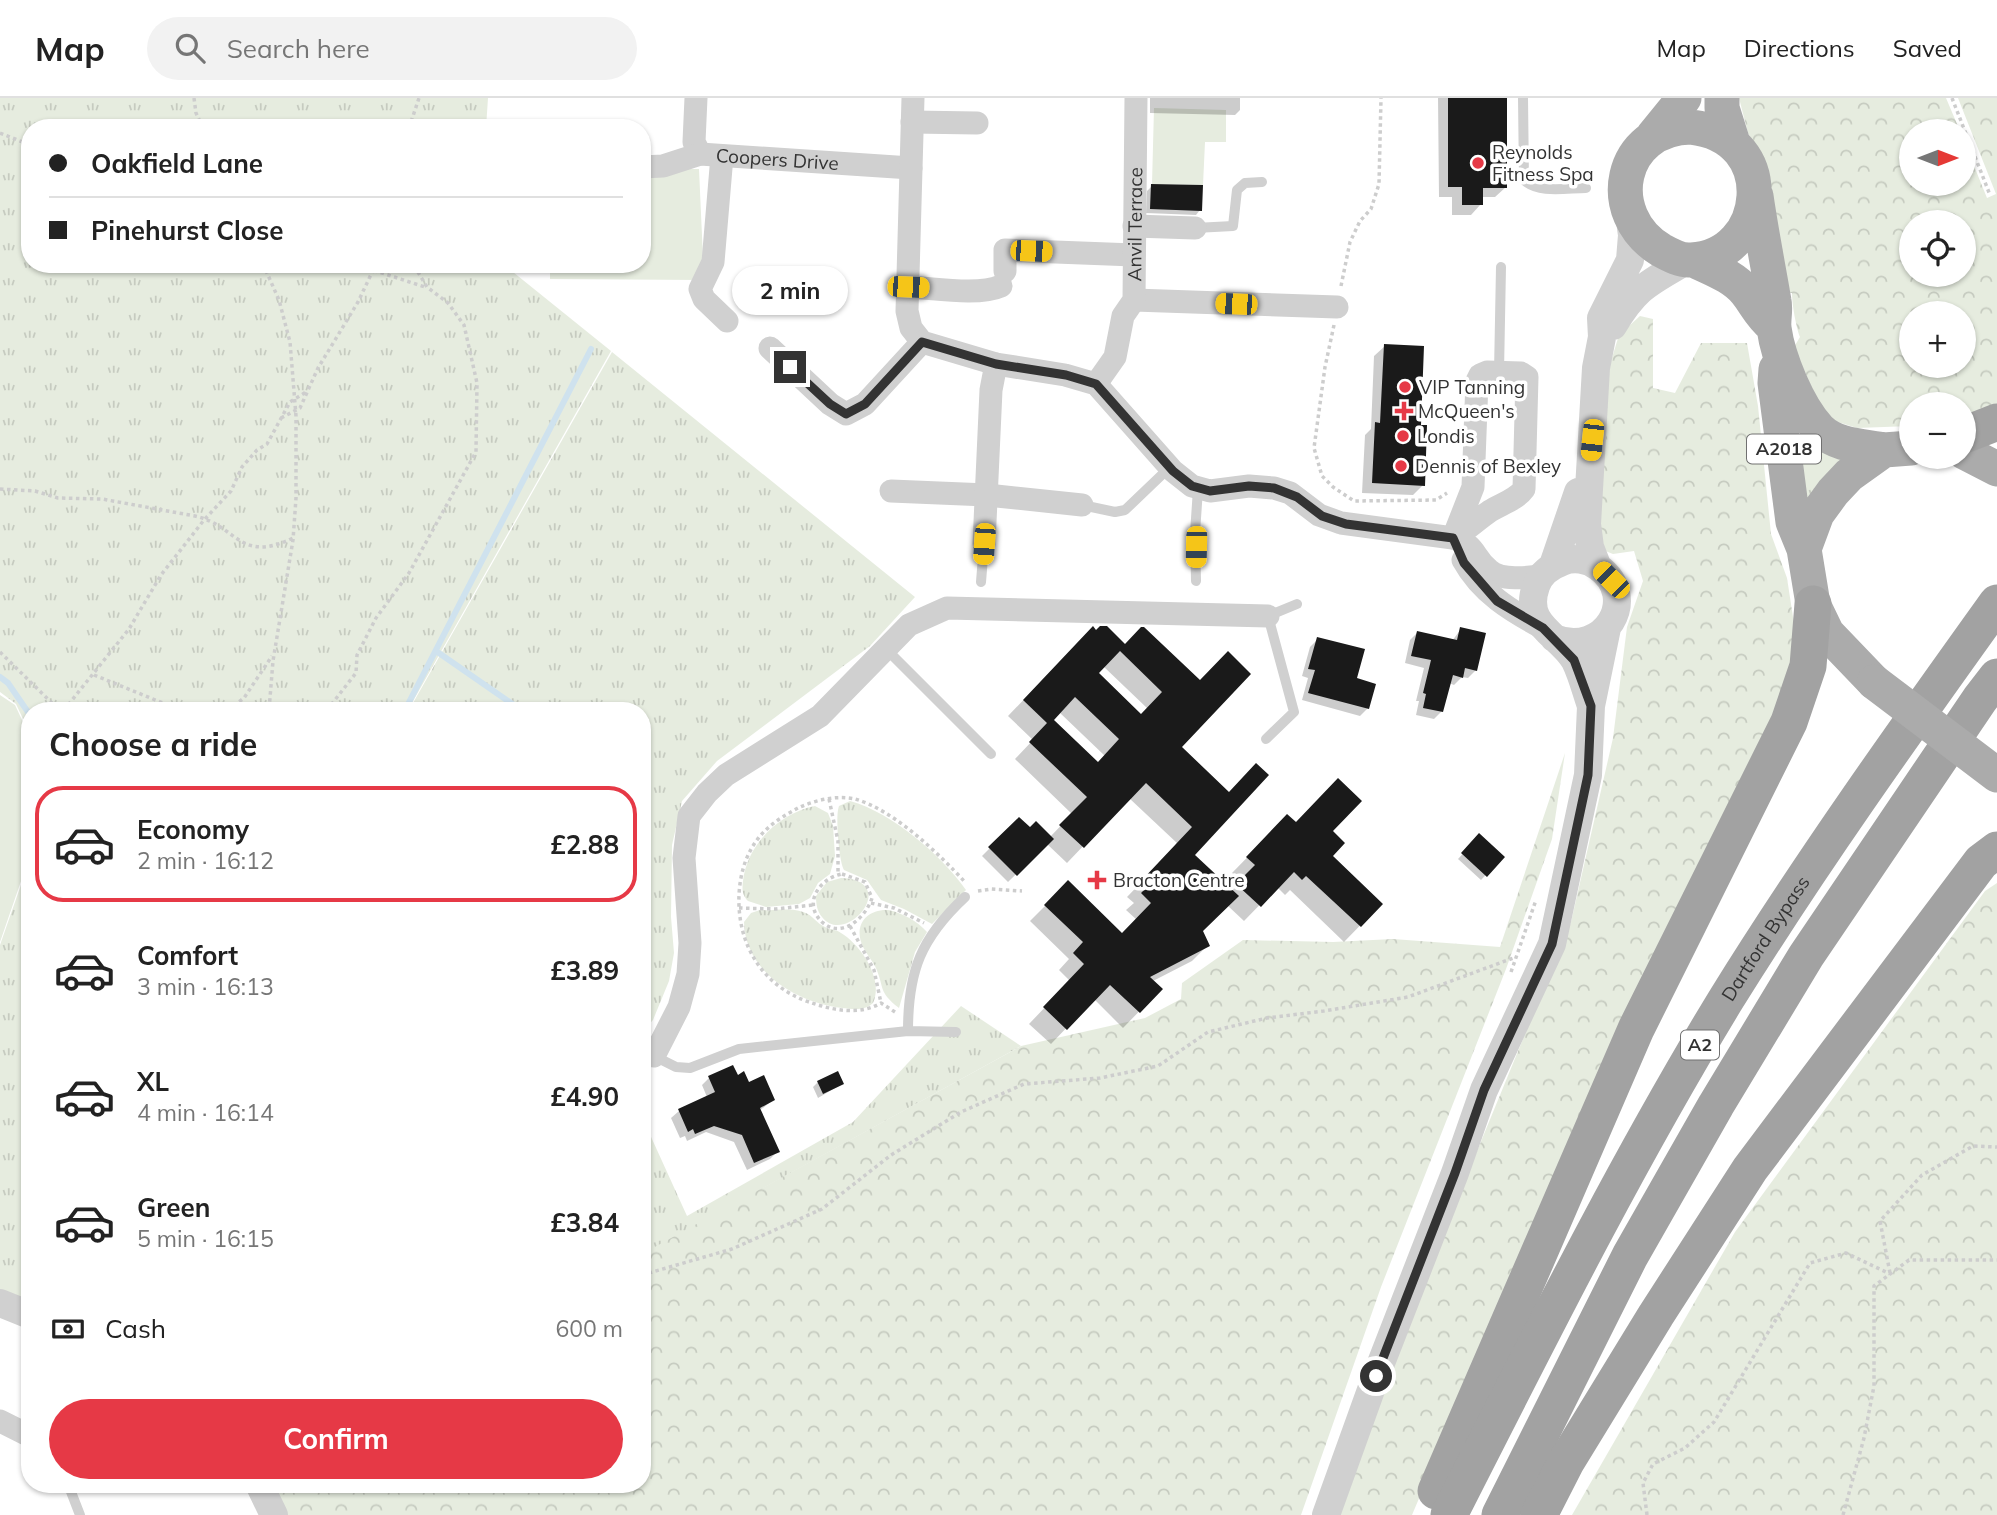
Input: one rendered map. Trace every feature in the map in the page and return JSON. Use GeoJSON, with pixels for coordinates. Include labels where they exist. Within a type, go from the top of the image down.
{"type":"FeatureCollection","features":[{"type":"Feature","properties":{"kind":"highway"},"geometry":{"type":"LineString","coordinates":[[1976,430],[1997,422]]}},
{"type":"Feature","properties":{"kind":"highway","name":"Dartford Bypass"},"geometry":{"type":"LineString","coordinates":[[1449,1515],[1597,1224],[1726,1001],[1866,786],[1997,603]]}},
{"type":"Feature","properties":{"kind":"highway"},"geometry":{"type":"LineString","coordinates":[[1427,1515],[1636,1029],[1789,722],[1808,666],[1813,604]]}},
{"type":"Feature","properties":{"kind":"highway","name":"A2"},"geometry":{"type":"LineString","coordinates":[[1500,1515],[1630,1256],[1716,1105],[1806,956],[1997,677]]}},
{"type":"Feature","properties":{"kind":"highway"},"geometry":{"type":"LineString","coordinates":[[1539,1515],[1566,1462],[1750,1169],[1981,862],[1997,850]]}},
{"type":"Feature","properties":{"kind":"main road"},"geometry":{"type":"LineString","coordinates":[[1629,213],[1625,194],[1629,169],[1638,150],[1684,98]]}},
{"type":"Feature","properties":{"kind":"main road","name":"A2018"},"geometry":{"type":"LineString","coordinates":[[1722,98],[1722,108],[1733,144],[1745,157],[1755,184],[1775,304],[1775,383],[1793,522],[1804,549]]}},
{"type":"Feature","properties":{"kind":"main road"},"geometry":{"type":"LineString","coordinates":[[1653,136],[1666,130],[1691,127],[1714,131],[1733,144]]}},
{"type":"Feature","properties":{"kind":"main road"},"geometry":{"type":"LineString","coordinates":[[1691,260],[1719,252],[1739,234],[1752,208],[1755,184]]}},
{"type":"Feature","properties":{"kind":"main road","name":"A2018"},"geometry":{"type":"LineString","coordinates":[[1629,213],[1647,240],[1666,253],[1691,260],[1738,284],[1746,293],[1776,338],[1796,395],[1819,428],[1844,443],[1898,449]]}},
{"type":"Feature","properties":{"kind":"main road"},"geometry":{"type":"LineString","coordinates":[[1898,449],[1849,475],[1816,514],[1804,549],[1813,604],[1827,633],[1874,682],[1997,775]]}},
{"type":"Feature","properties":{"kind":"main road"},"geometry":{"type":"LineString","coordinates":[[1976,458],[1997,469]]}},
{"type":"Feature","properties":{"kind":"street","name":"Coopers Drive"},"geometry":{"type":"LineString","coordinates":[[696,98],[694,142],[711,155],[911,168]]}},
{"type":"Feature","properties":{"kind":"street"},"geometry":{"type":"LineString","coordinates":[[913,98],[908,319],[911,328],[922,342],[996,364],[1066,375],[1096,384],[1170,467],[1198,489],[1210,491],[1249,486],[1274,488],[1297,497],[1322,516],[1346,524],[1453,538],[1468,543],[1485,567],[1495,574],[1526,577],[1567,560],[1580,559],[1597,565]]}},
{"type":"Feature","properties":{"kind":"street","name":"Anvil Terrace"},"geometry":{"type":"LineString","coordinates":[[1096,384],[1115,357],[1124,316],[1134,300],[1136,98]]}},
{"type":"Feature","properties":{"kind":"street"},"geometry":{"type":"LineString","coordinates":[[912,121],[977,123]]}},
{"type":"Feature","properties":{"kind":"street"},"geometry":{"type":"LineString","coordinates":[[651,167],[711,155],[713,262],[700,289],[704,299],[727,321]]}},
{"type":"Feature","properties":{"kind":"street"},"geometry":{"type":"LineString","coordinates":[[1453,538],[1524,489],[1527,377],[1523,374],[1485,372],[1477,381],[1473,488],[1453,538],[1464,563],[1497,601],[1548,633],[1577,643],[1599,636],[1614,617],[1616,592],[1611,580],[1597,565],[1590,547],[1587,524],[1596,368],[1602,337],[1601,318],[1631,256],[1629,213]]}},
{"type":"Feature","properties":{"kind":"street"},"geometry":{"type":"LineString","coordinates":[[1134,226],[1195,228]]}},
{"type":"Feature","properties":{"kind":"street"},"geometry":{"type":"LineString","coordinates":[[908,287],[993,289],[1003,279],[1005,250],[1134,255]]}},
{"type":"Feature","properties":{"kind":"street"},"geometry":{"type":"LineString","coordinates":[[1602,337],[1645,285],[1691,260]]}},
{"type":"Feature","properties":{"kind":"street"},"geometry":{"type":"LineString","coordinates":[[1134,300],[1337,307]]}},
{"type":"Feature","properties":{"kind":"street"},"geometry":{"type":"LineString","coordinates":[[770,348],[830,404],[846,414],[865,404],[922,342]]}},
{"type":"Feature","properties":{"kind":"street"},"geometry":{"type":"LineString","coordinates":[[984,544],[991,390],[996,364]]}},
{"type":"Feature","properties":{"kind":"street"},"geometry":{"type":"LineString","coordinates":[[1590,466],[1581,482],[1548,570],[1537,583],[1533,607],[1536,618],[1574,660],[1591,706]]}},
{"type":"Feature","properties":{"kind":"street"},"geometry":{"type":"LineString","coordinates":[[891,491],[987,495],[1082,505]]}},
{"type":"Feature","properties":{"kind":"street"},"geometry":{"type":"LineString","coordinates":[[651,1055],[679,1007],[688,974],[690,943],[684,858],[689,816],[726,775],[820,716],[909,625],[947,608],[1268,616]]}},
{"type":"Feature","properties":{"kind":"street"},"geometry":{"type":"LineString","coordinates":[[1326,1515],[1484,1090],[1552,944],[1588,775],[1591,706],[1607,628]]}},
{"type":"Feature","properties":{"kind":"street"},"geometry":{"type":"LineString","coordinates":[[0,1303],[21,1311]]}},
{"type":"Feature","properties":{"kind":"street"},"geometry":{"type":"LineString","coordinates":[[0,1421],[21,1432]]}},
{"type":"Feature","properties":{"kind":"street"},"geometry":{"type":"LineString","coordinates":[[263,1493],[274,1515]]}},
{"type":"Feature","properties":{"kind":"lane"},"geometry":{"type":"LineString","coordinates":[[1523,98],[1524,180],[1529,185],[1540,188],[1586,188]]}},
{"type":"Feature","properties":{"kind":"lane"},"geometry":{"type":"LineString","coordinates":[[1195,228],[1233,226],[1237,190],[1245,183],[1262,182]]}},
{"type":"Feature","properties":{"kind":"lane"},"geometry":{"type":"LineString","coordinates":[[1499,372],[1501,267]]}},
{"type":"Feature","properties":{"kind":"lane"},"geometry":{"type":"LineString","coordinates":[[1082,505],[1115,512],[1125,510],[1170,467]]}},
{"type":"Feature","properties":{"kind":"lane"},"geometry":{"type":"LineString","coordinates":[[1196,581],[1198,489]]}},
{"type":"Feature","properties":{"kind":"lane"},"geometry":{"type":"LineString","coordinates":[[981,582],[984,544]]}},
{"type":"Feature","properties":{"kind":"lane"},"geometry":{"type":"LineString","coordinates":[[1266,739],[1294,712],[1268,616],[1297,604]]}},
{"type":"Feature","properties":{"kind":"lane"},"geometry":{"type":"LineString","coordinates":[[886,649],[991,754]]}},
{"type":"Feature","properties":{"kind":"lane"},"geometry":{"type":"LineString","coordinates":[[908,1026],[909,996],[914,969],[922,949],[934,930],[969,895]]}},
{"type":"Feature","properties":{"kind":"lane"},"geometry":{"type":"LineString","coordinates":[[651,1061],[690,1068],[739,1049],[908,1026],[956,1032]]}},
{"type":"Feature","properties":{"kind":"lane"},"geometry":{"type":"LineString","coordinates":[[71,1493],[80,1515]]}},
{"type":"Feature","properties":{"kind":"path"},"geometry":{"type":"LineString","coordinates":[[194,98],[199,119]]}},
{"type":"Feature","properties":{"kind":"path"},"geometry":{"type":"LineString","coordinates":[[412,119],[419,98]]}},
{"type":"Feature","properties":{"kind":"path"},"geometry":{"type":"LineString","coordinates":[[1952,98],[1990,195]]}},
{"type":"Feature","properties":{"kind":"path"},"geometry":{"type":"LineString","coordinates":[[0,133],[21,141]]}},
{"type":"Feature","properties":{"kind":"path"},"geometry":{"type":"LineString","coordinates":[[267,273],[279,300],[290,342],[296,412],[293,538],[274,653],[270,702]]}},
{"type":"Feature","properties":{"kind":"path"},"geometry":{"type":"LineString","coordinates":[[279,419],[300,408],[334,339],[372,273]]}},
{"type":"Feature","properties":{"kind":"path"},"geometry":{"type":"LineString","coordinates":[[333,702],[356,673],[357,655],[376,618],[409,573],[476,452],[477,383],[464,324],[448,303],[426,287],[377,273]]}},
{"type":"Feature","properties":{"kind":"path"},"geometry":{"type":"LineString","coordinates":[[418,273],[426,287]]}},
{"type":"Feature","properties":{"kind":"path"},"geometry":{"type":"LineString","coordinates":[[71,702],[130,629],[161,575],[231,491],[242,467],[267,444],[294,397],[306,392]]}},
{"type":"Feature","properties":{"kind":"path"},"geometry":{"type":"LineString","coordinates":[[0,489],[35,491],[58,498],[102,499],[206,519],[230,535],[262,548],[273,547],[293,538]]}},
{"type":"Feature","properties":{"kind":"path"},"geometry":{"type":"LineString","coordinates":[[0,652],[51,702]]}},
{"type":"Feature","properties":{"kind":"path"},"geometry":{"type":"LineString","coordinates":[[239,702],[274,653]]}},
{"type":"Feature","properties":{"kind":"path"},"geometry":{"type":"LineString","coordinates":[[94,675],[160,702]]}},
{"type":"Feature","properties":{"kind":"path"},"geometry":{"type":"LineString","coordinates":[[829,799],[838,841],[838,875]]}},
{"type":"Feature","properties":{"kind":"path"},"geometry":{"type":"LineString","coordinates":[[881,1003],[860,1011],[833,1009],[803,1000],[782,989],[760,968],[746,944],[739,908],[744,866],[758,839],[791,812],[814,802],[854,799],[881,812],[931,848],[965,882]]}},
{"type":"Feature","properties":{"kind":"path"},"geometry":{"type":"LineString","coordinates":[[838,875],[865,882],[871,893],[871,903],[864,915],[850,926],[824,924],[815,913],[813,905],[817,889],[826,880],[838,875]]}},
{"type":"Feature","properties":{"kind":"path"},"geometry":{"type":"LineString","coordinates":[[969,895],[991,889],[1021,891]]}},
{"type":"Feature","properties":{"kind":"path"},"geometry":{"type":"LineString","coordinates":[[1508,983],[1538,893]]}},
{"type":"Feature","properties":{"kind":"path"},"geometry":{"type":"LineString","coordinates":[[871,903],[905,912],[934,930]]}},
{"type":"Feature","properties":{"kind":"path"},"geometry":{"type":"LineString","coordinates":[[739,908],[776,909],[813,905]]}},
{"type":"Feature","properties":{"kind":"path"},"geometry":{"type":"LineString","coordinates":[[850,926],[874,970],[881,1003],[908,1026]]}},
{"type":"Feature","properties":{"kind":"path"},"geometry":{"type":"LineString","coordinates":[[651,1272],[732,1249],[822,1209],[891,1155],[961,1112],[1024,1084],[1100,1078],[1158,1066],[1208,1032],[1267,1018],[1324,1012],[1408,997],[1516,957]]}},
{"type":"Feature","properties":{"kind":"path"},"geometry":{"type":"LineString","coordinates":[[1890,1274],[1880,1221],[1922,1175],[1973,1146],[1997,1147]]}},
{"type":"Feature","properties":{"kind":"path"},"geometry":{"type":"LineString","coordinates":[[1647,1515],[1643,1483],[1653,1464],[1685,1448],[1714,1422],[1811,1263],[1846,1253],[1890,1274]]}},
{"type":"Feature","properties":{"kind":"path"},"geometry":{"type":"LineString","coordinates":[[1843,1515],[1864,1438],[1874,1386],[1874,1286],[1909,1260],[1997,1260]]}},
{"type":"Feature","properties":{"kind":"green space"},"geometry":{"type":"Polygon","coordinates":[[[0,98],[488,98],[487,119],[21,119],[21,273],[514,273],[611,351],[413,702],[21,702],[21,715],[16,704],[0,692],[0,98]]]}},
{"type":"Feature","properties":{"kind":"green space"},"geometry":{"type":"Polygon","coordinates":[[[1739,98],[1946,98],[1955,119],[1899,119],[1899,196],[1976,196],[1976,171],[1987,198],[1996,194],[1976,143],[1976,119],[1966,119],[1958,98],[1997,98],[1997,419],[1976,419],[1976,392],[1899,392],[1899,426],[1857,428],[1825,418],[1794,347],[1800,337],[1761,156],[1748,133],[1739,98]]]}},
{"type":"Feature","properties":{"kind":"green space"},"geometry":{"type":"Polygon","coordinates":[[[1154,108],[1226,110],[1226,142],[1205,142],[1203,185],[1152,184],[1154,108]]]}},
{"type":"Feature","properties":{"kind":"green space"},"geometry":{"type":"Polygon","coordinates":[[[651,169],[699,169],[704,280],[550,279],[550,273],[651,273],[651,169]]]}},
{"type":"Feature","properties":{"kind":"green space"},"geometry":{"type":"Polygon","coordinates":[[[1640,316],[1653,319],[1653,388],[1675,393],[1701,343],[1747,343],[1758,406],[1771,534],[1787,578],[1797,643],[1792,685],[1554,1180],[1412,1515],[1340,1515],[1420,1290],[1571,922],[1613,738],[1627,627],[1643,581],[1634,551],[1613,554],[1603,550],[1594,522],[1607,374],[1619,335],[1640,316]]]}},
{"type":"Feature","properties":{"kind":"green space"},"geometry":{"type":"Polygon","coordinates":[[[612,352],[915,597],[870,646],[717,761],[682,801],[672,845],[671,917],[674,953],[669,981],[651,1022],[651,702],[414,702],[612,352]]]}},
{"type":"Feature","properties":{"kind":"green space"},"geometry":{"type":"Polygon","coordinates":[[[1816,441],[1855,454],[1806,516],[1801,450],[1816,441]]]}},
{"type":"Feature","properties":{"kind":"green space"},"geometry":{"type":"Polygon","coordinates":[[[0,695],[15,705],[21,718],[21,881],[0,942],[0,695]]]}},
{"type":"Feature","properties":{"kind":"green space"},"geometry":{"type":"Polygon","coordinates":[[[1565,753],[1552,839],[1506,969],[1381,1287],[1301,1515],[282,1515],[268,1493],[651,1493],[651,1249],[1021,1046],[1145,1018],[1181,999],[1182,983],[1243,940],[1333,942],[1393,939],[1500,947],[1565,753]]]}},
{"type":"Feature","properties":{"kind":"green space"},"geometry":{"type":"Polygon","coordinates":[[[850,801],[883,815],[915,837],[943,863],[966,890],[932,924],[881,900],[867,880],[844,870],[839,848],[838,811],[839,806],[850,801]]]}},
{"type":"Feature","properties":{"kind":"green space"},"geometry":{"type":"Polygon","coordinates":[[[815,806],[828,813],[833,826],[835,856],[830,874],[818,883],[810,898],[799,904],[766,907],[748,901],[743,892],[743,881],[751,855],[758,843],[777,823],[815,806]]]}},
{"type":"Feature","properties":{"kind":"green space"},"geometry":{"type":"Polygon","coordinates":[[[841,878],[859,882],[867,889],[868,899],[855,919],[844,924],[832,924],[820,915],[816,896],[827,882],[841,878]]]}},
{"type":"Feature","properties":{"kind":"green space"},"geometry":{"type":"Polygon","coordinates":[[[1997,883],[1997,1515],[1572,1515],[1735,1232],[1985,891],[1997,883]]]}},
{"type":"Feature","properties":{"kind":"green space"},"geometry":{"type":"Polygon","coordinates":[[[21,885],[21,1310],[0,1302],[0,945],[21,885]]]}},
{"type":"Feature","properties":{"kind":"green space"},"geometry":{"type":"Polygon","coordinates":[[[787,909],[803,912],[827,928],[849,938],[863,954],[873,973],[876,994],[873,1003],[859,1009],[825,1005],[791,992],[776,982],[753,956],[747,940],[744,922],[751,913],[787,909]]]}},
{"type":"Feature","properties":{"kind":"green space"},"geometry":{"type":"Polygon","coordinates":[[[888,910],[909,918],[927,932],[915,952],[899,1008],[884,993],[875,966],[860,939],[864,920],[873,912],[888,910]]]}},
{"type":"Feature","properties":{"kind":"green space"},"geometry":{"type":"Polygon","coordinates":[[[961,1006],[1021,1046],[651,1250],[651,1137],[687,1216],[853,1122],[961,1006]]]}},
{"type":"Feature","properties":{"kind":"building","name":"Reynolds Fitness Spa"},"geometry":{"type":"Polygon","coordinates":[[[1448,98],[1507,98],[1507,188],[1483,188],[1483,205],[1462,205],[1462,187],[1448,187],[1448,98]]]}},
{"type":"Feature","properties":{"kind":"building"},"geometry":{"type":"Polygon","coordinates":[[[1151,184],[1203,185],[1202,211],[1150,209],[1151,184]]]}},
{"type":"Feature","properties":{"kind":"building"},"geometry":{"type":"Polygon","coordinates":[[[1384,344],[1424,346],[1421,425],[1427,425],[1425,486],[1372,483],[1375,422],[1380,423],[1384,344]]]}},
{"type":"Feature","properties":{"kind":"building","name":"Bracton Centre"},"geometry":{"type":"Polygon","coordinates":[[[1093,626],[1096,630],[1100,626],[1107,626],[1125,644],[1144,627],[1200,680],[1228,651],[1251,674],[1182,747],[1229,792],[1256,763],[1269,775],[1195,855],[1239,896],[1203,931],[1210,946],[1150,977],[1163,989],[1140,1013],[1110,985],[1067,1030],[1043,1007],[1084,964],[1073,953],[1083,942],[1044,905],[1068,880],[1122,933],[1151,903],[1141,893],[1148,886],[1142,880],[1192,827],[1146,783],[1084,848],[1059,825],[1087,797],[1029,742],[1047,723],[1023,700],[1093,626]],[[1120,651],[1099,673],[1141,714],[1162,692],[1120,651]],[[1075,697],[1054,720],[1098,762],[1119,739],[1075,697]]]}},
{"type":"Feature","properties":{"kind":"building"},"geometry":{"type":"Polygon","coordinates":[[[1460,627],[1486,633],[1477,671],[1465,668],[1463,678],[1453,675],[1443,712],[1423,708],[1426,694],[1423,693],[1431,660],[1411,656],[1417,631],[1457,640],[1460,627]]]}},
{"type":"Feature","properties":{"kind":"building"},"geometry":{"type":"Polygon","coordinates":[[[1317,637],[1365,649],[1357,678],[1376,684],[1369,709],[1308,693],[1315,670],[1308,669],[1317,637]]]}},
{"type":"Feature","properties":{"kind":"building"},"geometry":{"type":"Polygon","coordinates":[[[1338,778],[1362,801],[1333,831],[1345,843],[1333,856],[1383,904],[1361,927],[1306,876],[1302,880],[1294,872],[1261,907],[1236,884],[1255,865],[1246,857],[1287,814],[1296,822],[1338,778]]]}},
{"type":"Feature","properties":{"kind":"building"},"geometry":{"type":"Polygon","coordinates":[[[1019,817],[1030,827],[1036,821],[1054,839],[1017,876],[988,847],[1019,817]]]}},
{"type":"Feature","properties":{"kind":"building"},"geometry":{"type":"Polygon","coordinates":[[[1479,833],[1505,857],[1487,877],[1461,853],[1479,833]]]}},
{"type":"Feature","properties":{"kind":"building"},"geometry":{"type":"Polygon","coordinates":[[[733,1065],[738,1075],[744,1071],[749,1082],[764,1075],[775,1100],[760,1108],[780,1152],[754,1163],[742,1135],[714,1126],[695,1134],[693,1129],[688,1132],[678,1109],[715,1092],[708,1076],[733,1065]]]}},
{"type":"Feature","properties":{"kind":"building"},"geometry":{"type":"Polygon","coordinates":[[[838,1071],[844,1084],[823,1094],[817,1081],[838,1071]]]}},
{"type":"Feature","properties":{"kind":"waterway"},"geometry":{"type":"LineString","coordinates":[[409,702],[591,349]]}},
{"type":"Feature","properties":{"kind":"waterway"},"geometry":{"type":"LineString","coordinates":[[436,651],[509,702]]}},
{"type":"Feature","properties":{"kind":"waterway"},"geometry":{"type":"LineString","coordinates":[[0,677],[8,683],[21,702]]}},
{"type":"Feature","properties":{"kind":"place","name":"Reynolds Fitness Spa"},"geometry":{"type":"Point","coordinates":[1478,163]}},
{"type":"Feature","properties":{"kind":"place","name":"VIP Tanning"},"geometry":{"type":"Point","coordinates":[1405,387]}},
{"type":"Feature","properties":{"kind":"place","name":"McQueen's"},"geometry":{"type":"Point","coordinates":[1404,411]}},
{"type":"Feature","properties":{"kind":"place","name":"Londis"},"geometry":{"type":"Point","coordinates":[1403,436]}},
{"type":"Feature","properties":{"kind":"place","name":"Dennis of Bexley"},"geometry":{"type":"Point","coordinates":[1401,466]}},
{"type":"Feature","properties":{"kind":"place","name":"Bracton Centre"},"geometry":{"type":"Point","coordinates":[1097,880]}},
{"type":"Feature","properties":{"kind":"route"},"geometry":{"type":"LineString","coordinates":[[790,367],[830,404],[846,414],[865,404],[922,342],[955,354],[1016,369],[1066,375],[1096,384],[1173,471],[1198,489],[1210,491],[1249,486],[1274,488],[1297,497],[1322,516],[1346,524],[1453,538],[1464,563],[1497,601],[1543,628],[1574,660],[1591,706],[1588,775],[1552,944],[1484,1090],[1455,1173],[1376,1376]]}}]}
